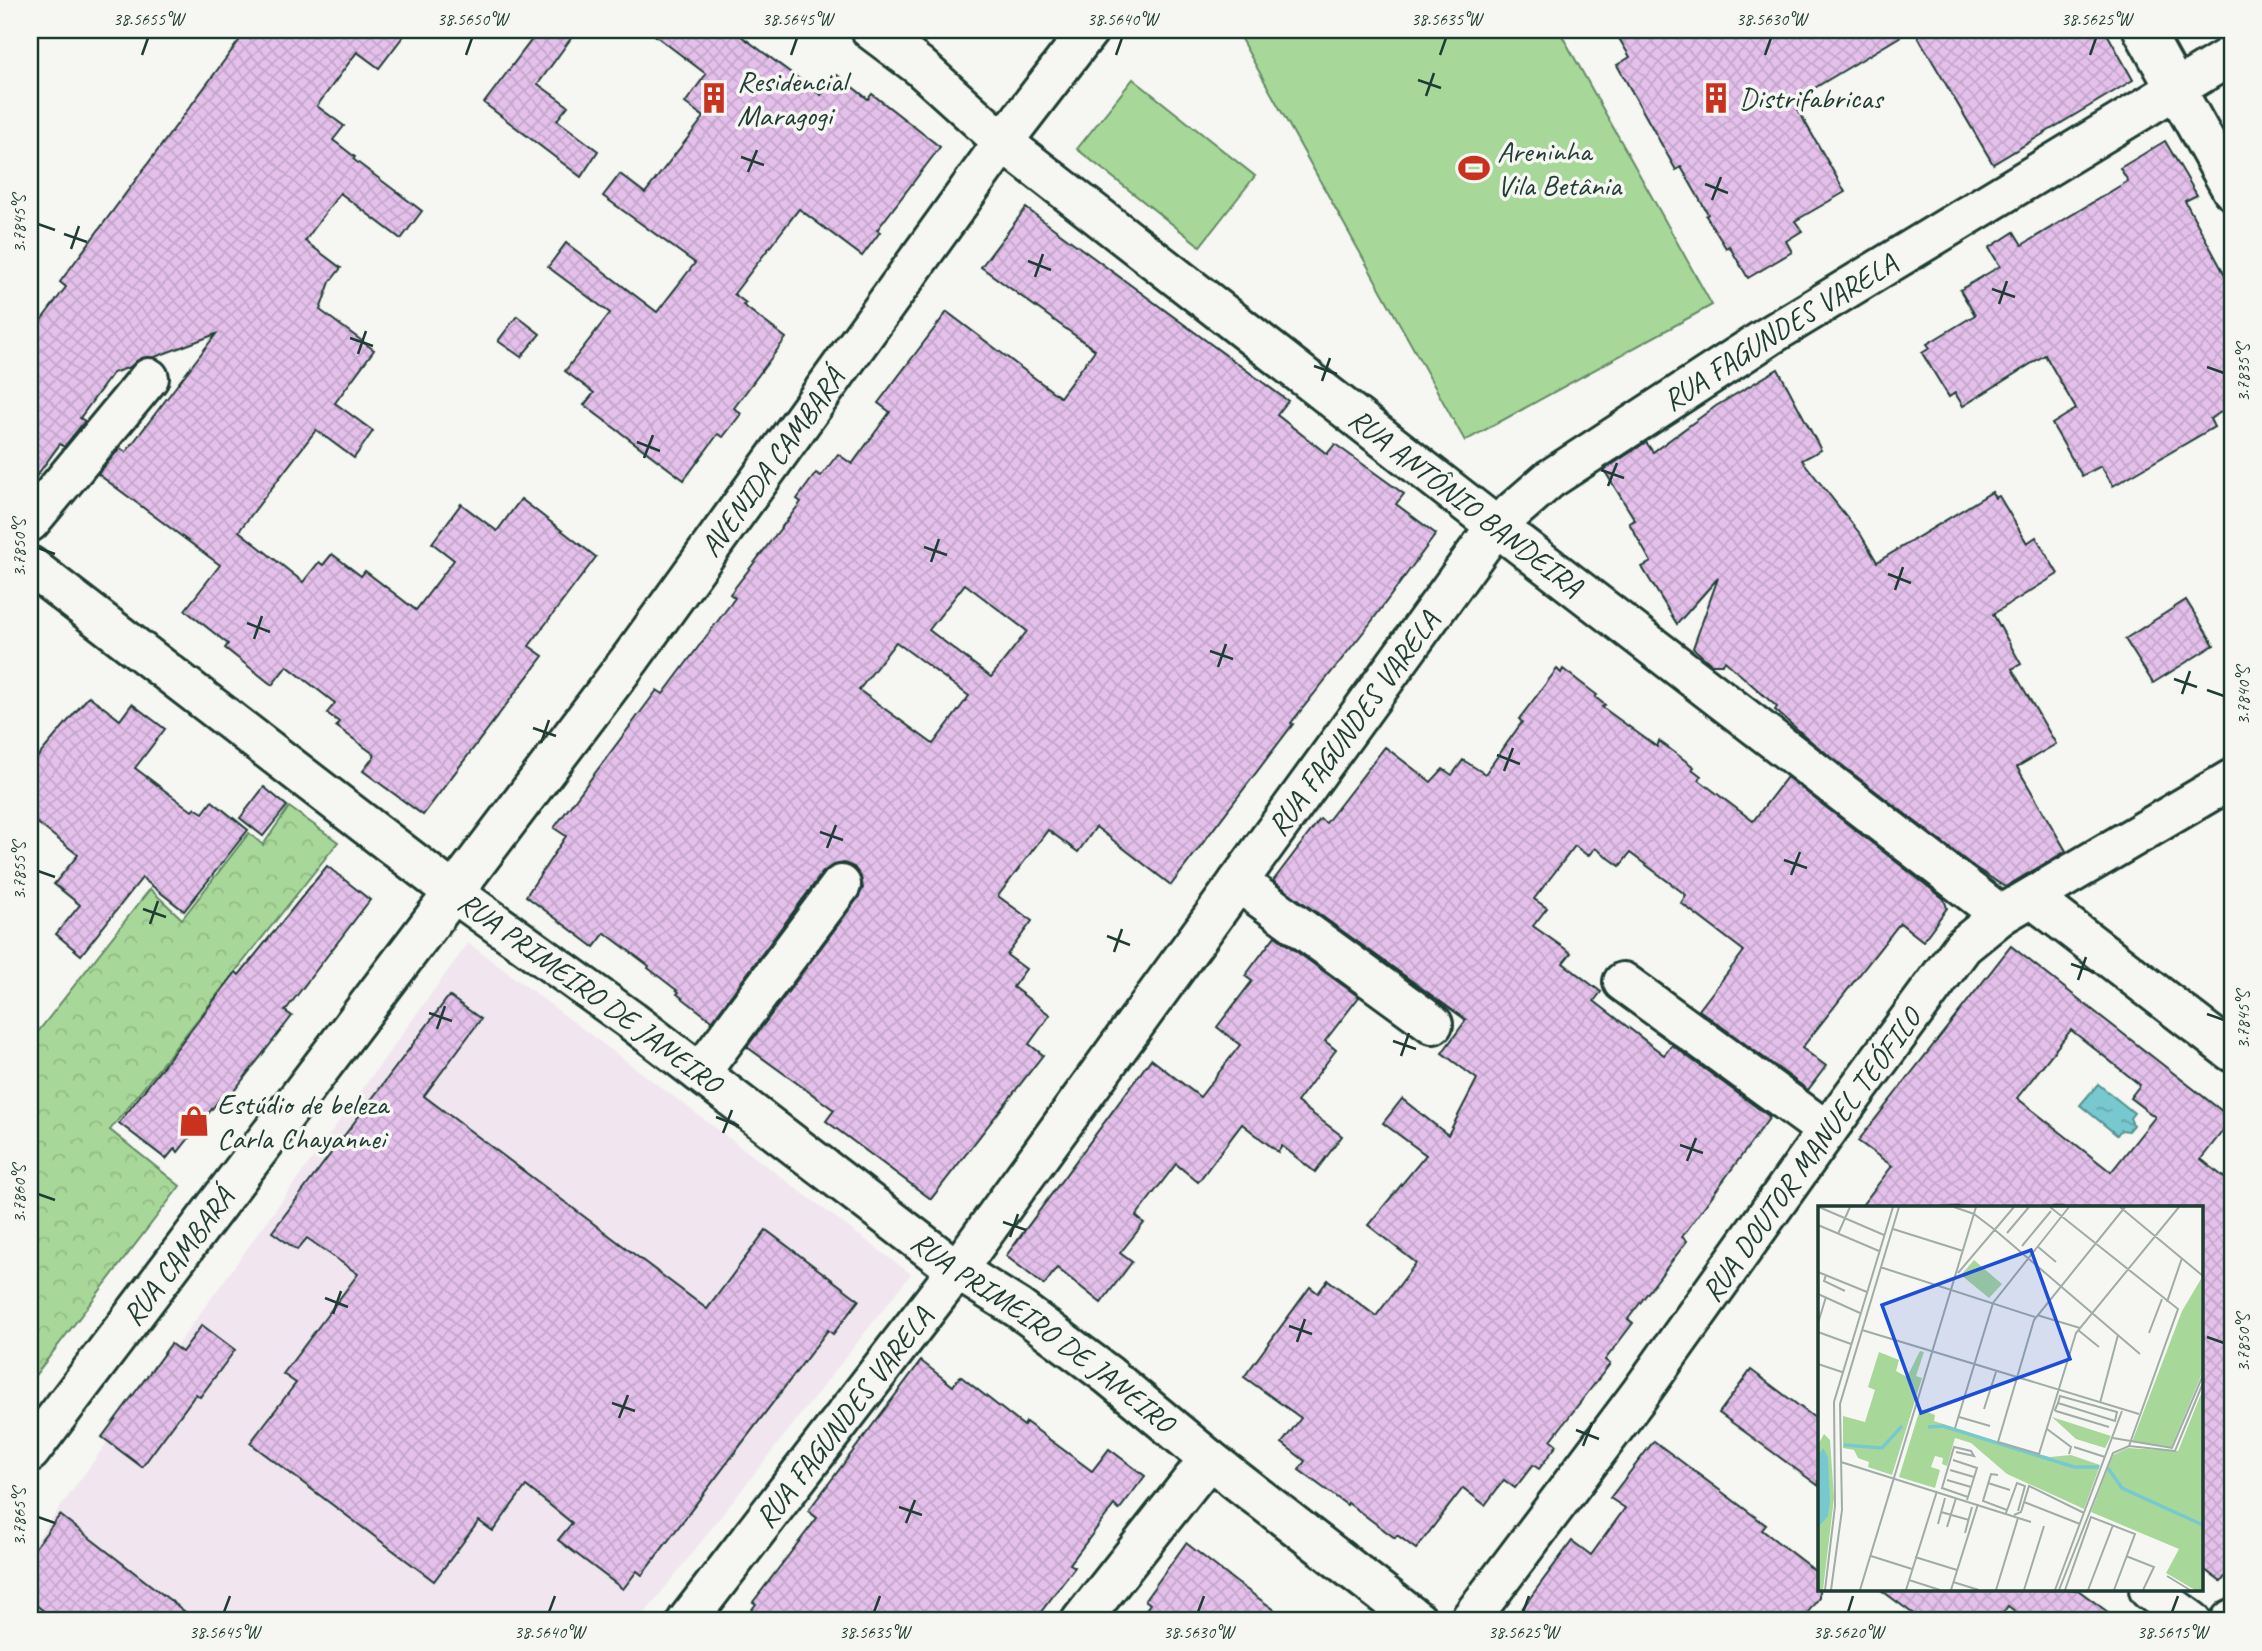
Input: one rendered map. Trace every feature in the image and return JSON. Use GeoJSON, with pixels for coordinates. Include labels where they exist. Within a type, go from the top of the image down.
{"type":"FeatureCollection","features":[{"type":"Feature","properties":{"kind":"street","name":"RUA ANTÔNIO BANDEIRA"},"geometry":{"type":"LineString","coordinates":[[871,30],[919,66],[1003,142],[1496,526],[2017,906],[2232,1052]]}},
{"type":"Feature","properties":{"kind":"street","name":"AVENIDA CAMBARÁ"},"geometry":{"type":"LineString","coordinates":[[454,893],[631,658],[1003,142],[1089,30]]}},
{"type":"Feature","properties":{"kind":"street"},"geometry":{"type":"LineString","coordinates":[[2143,30],[2232,190]]}},
{"type":"Feature","properties":{"kind":"street","name":"RUA FAGUNDES VARELA"},"geometry":{"type":"LineString","coordinates":[[687,1621],[957,1270],[1496,526],[1550,479],[1769,336],[2232,55]]}},
{"type":"Feature","properties":{"kind":"street"},"geometry":{"type":"LineString","coordinates":[[30,522],[149,378]]}},
{"type":"Feature","properties":{"kind":"street","name":"RUA PRIMEIRO DE JANEIRO"},"geometry":{"type":"LineString","coordinates":[[30,566],[454,893],[700,1073],[957,1270],[1017,1308],[1098,1368],[1418,1621]]}},
{"type":"Feature","properties":{"kind":"street","name":"RUA DOUTOR MANUEL TEÓFILO"},"geometry":{"type":"LineString","coordinates":[[1469,1621],[1639,1395],[1963,946],[2017,906],[2232,779]]}},
{"type":"Feature","properties":{"kind":"street"},"geometry":{"type":"LineString","coordinates":[[1238,882],[1433,1024]]}},
{"type":"Feature","properties":{"kind":"street"},"geometry":{"type":"LineString","coordinates":[[700,1073],[841,885]]}},
{"type":"Feature","properties":{"kind":"street","name":"RUA CAMBARÁ"},"geometry":{"type":"LineString","coordinates":[[30,1452],[454,893]]}},
{"type":"Feature","properties":{"kind":"street"},"geometry":{"type":"LineString","coordinates":[[1623,982],[1827,1131]]}},
{"type":"Feature","properties":{"kind":"street"},"geometry":{"type":"LineString","coordinates":[[1081,1621],[1209,1458]]}},
{"type":"Feature","properties":{"kind":"street"},"geometry":{"type":"LineString","coordinates":[[2152,1592],[2192,1621]]}},
{"type":"Feature","properties":{"kind":"shaded area"},"geometry":{"type":"Polygon","coordinates":[[[468,943],[911,1274],[639,1621],[37,1621],[30,1615],[30,1549],[468,943]]]}},
{"type":"Feature","properties":{"kind":"green space","name":"Areninha Vila Betânia"},"geometry":{"type":"Polygon","coordinates":[[[1236,30],[1559,30],[1712,305],[1465,441],[1236,30]]]}},
{"type":"Feature","properties":{"kind":"green space"},"geometry":{"type":"Polygon","coordinates":[[[1133,79],[1255,176],[1200,246],[1077,149],[1133,79]]]}},
{"type":"Feature","properties":{"kind":"green space"},"geometry":{"type":"Polygon","coordinates":[[[289,807],[338,842],[110,1130],[180,1186],[30,1382],[30,1042],[150,889],[182,919],[249,833],[263,845],[289,807]]]}},
{"type":"Feature","properties":{"kind":"water"},"geometry":{"type":"Polygon","coordinates":[[[2098,1084],[2134,1113],[2130,1118],[2133,1125],[2128,1131],[2121,1130],[2117,1135],[2080,1105],[2098,1084]]]}},
{"type":"Feature","properties":{"kind":"building"},"geometry":{"type":"Polygon","coordinates":[[[247,30],[408,30],[379,68],[357,52],[317,106],[344,126],[333,140],[355,157],[353,159],[422,211],[401,239],[340,193],[305,241],[341,268],[330,282],[320,310],[374,350],[335,403],[373,431],[354,458],[316,430],[239,531],[303,582],[319,562],[323,565],[332,554],[361,576],[365,571],[416,610],[454,560],[432,543],[461,504],[497,531],[521,499],[596,557],[529,646],[543,656],[423,815],[363,771],[375,755],[336,726],[339,722],[327,713],[335,703],[287,666],[272,685],[225,648],[228,644],[185,610],[220,565],[98,474],[120,448],[126,452],[216,334],[155,357],[141,358],[130,367],[113,373],[80,418],[85,421],[64,447],[60,444],[30,485],[30,335],[66,287],[60,282],[247,30]]]}},
{"type":"Feature","properties":{"kind":"building"},"geometry":{"type":"Polygon","coordinates":[[[539,30],[577,30],[538,84],[568,106],[557,120],[598,151],[581,177],[484,103],[539,30]]]}},
{"type":"Feature","properties":{"kind":"building"},"geometry":{"type":"Polygon","coordinates":[[[648,30],[733,30],[821,95],[837,75],[868,99],[872,94],[940,147],[877,230],[880,232],[862,256],[799,209],[759,261],[734,294],[746,303],[743,305],[786,338],[734,408],[741,414],[723,437],[718,434],[684,480],[584,405],[594,393],[565,371],[610,313],[548,267],[566,243],[657,312],[695,263],[603,196],[620,174],[645,193],[704,117],[685,103],[706,74],[648,30]]]}},
{"type":"Feature","properties":{"kind":"building"},"geometry":{"type":"Polygon","coordinates":[[[1614,30],[1911,30],[1793,101],[1845,192],[1795,221],[1802,231],[1786,241],[1792,252],[1748,278],[1729,246],[1726,248],[1706,216],[1708,214],[1681,167],[1676,170],[1617,65],[1630,57],[1614,30]]]}},
{"type":"Feature","properties":{"kind":"building"},"geometry":{"type":"Polygon","coordinates":[[[1914,30],[2105,30],[2133,80],[1993,164],[1914,30]]]}},
{"type":"Feature","properties":{"kind":"building"},"geometry":{"type":"Polygon","coordinates":[[[2165,141],[2197,195],[2185,201],[2232,288],[2232,405],[2210,419],[2214,427],[2113,486],[2101,466],[2082,476],[2052,424],[2076,409],[2045,355],[1963,406],[1955,393],[1949,397],[1922,353],[1930,348],[1927,344],[1975,315],[1960,290],[2000,266],[1989,248],[2014,232],[2022,245],[2128,181],[2120,168],[2165,141]]]}},
{"type":"Feature","properties":{"kind":"building"},"geometry":{"type":"Polygon","coordinates":[[[1026,208],[1288,401],[1277,415],[1327,454],[1335,444],[1404,494],[1396,504],[1436,534],[1171,885],[1096,827],[1078,852],[1048,830],[998,896],[1032,921],[1007,955],[1026,969],[1013,987],[1050,1015],[1029,1044],[1043,1055],[931,1199],[826,1121],[834,1110],[747,1047],[858,898],[863,888],[861,877],[854,867],[844,863],[833,865],[823,872],[712,1021],[677,994],[679,992],[648,968],[649,966],[605,933],[594,947],[526,896],[566,836],[554,828],[657,690],[663,694],[735,598],[730,594],[801,502],[797,499],[816,473],[821,476],[838,454],[852,464],[890,412],[878,403],[947,312],[1060,397],[1095,350],[981,267],[1026,208]],[[965,584],[929,630],[991,677],[1027,631],[965,584]],[[896,642],[859,690],[933,744],[969,696],[896,642]]]}},
{"type":"Feature","properties":{"kind":"building"},"geometry":{"type":"Polygon","coordinates":[[[517,316],[540,334],[521,357],[498,341],[517,316]]]}},
{"type":"Feature","properties":{"kind":"building"},"geometry":{"type":"Polygon","coordinates":[[[1778,369],[1821,450],[1802,460],[1861,535],[1877,562],[1992,492],[1995,498],[1999,496],[2027,543],[2036,537],[2058,574],[1993,614],[2021,664],[2012,669],[2056,744],[2017,767],[2066,851],[2005,887],[1973,866],[1813,743],[1725,661],[1722,664],[1711,664],[1693,648],[1718,578],[1677,624],[1642,567],[1651,562],[1629,523],[1635,520],[1604,470],[1646,442],[1653,452],[1716,406],[1778,369]]]}},
{"type":"Feature","properties":{"kind":"building"},"geometry":{"type":"Polygon","coordinates":[[[2186,600],[2214,645],[2153,683],[2125,639],[2186,600]]]}},
{"type":"Feature","properties":{"kind":"building"},"geometry":{"type":"Polygon","coordinates":[[[1557,669],[1561,673],[1563,669],[1597,695],[1595,697],[1605,705],[1602,707],[1657,747],[1659,741],[1694,767],[1692,769],[1701,776],[1699,780],[1753,821],[1787,777],[1944,899],[1947,908],[1923,941],[1900,923],[1802,1048],[1826,1066],[1808,1090],[1699,1010],[1744,951],[1681,903],[1686,895],[1630,853],[1620,866],[1595,848],[1588,856],[1575,846],[1534,899],[1547,908],[1533,926],[1571,953],[1563,963],[1601,992],[1594,1001],[1664,1055],[1672,1045],[1770,1117],[1682,1237],[1687,1241],[1628,1319],[1633,1323],[1605,1360],[1610,1364],[1551,1440],[1557,1445],[1539,1469],[1533,1465],[1515,1488],[1504,1480],[1485,1505],[1463,1488],[1416,1549],[1397,1535],[1395,1538],[1299,1470],[1305,1461],[1282,1443],[1301,1418],[1244,1377],[1310,1287],[1318,1293],[1328,1280],[1376,1316],[1416,1263],[1368,1225],[1426,1155],[1383,1123],[1402,1099],[1448,1135],[1477,1079],[1442,1053],[1466,1020],[1273,881],[1320,819],[1326,823],[1385,747],[1431,782],[1443,769],[1452,775],[1463,760],[1485,774],[1522,722],[1519,719],[1557,669]]]}},
{"type":"Feature","properties":{"kind":"building"},"geometry":{"type":"Polygon","coordinates":[[[89,696],[120,720],[132,704],[165,729],[135,768],[192,811],[195,808],[203,813],[212,801],[248,830],[184,911],[142,878],[81,955],[56,934],[80,905],[54,884],[78,855],[30,817],[30,766],[89,696]]]}},
{"type":"Feature","properties":{"kind":"building"},"geometry":{"type":"Polygon","coordinates":[[[264,787],[287,806],[263,836],[240,818],[264,787]]]}},
{"type":"Feature","properties":{"kind":"building"},"geometry":{"type":"Polygon","coordinates":[[[327,866],[370,900],[285,1011],[292,1016],[224,1104],[219,1100],[178,1152],[175,1148],[166,1159],[119,1123],[236,972],[239,975],[327,866]]]}},
{"type":"Feature","properties":{"kind":"building"},"geometry":{"type":"Polygon","coordinates":[[[1275,936],[1359,997],[1325,1041],[1336,1050],[1297,1102],[1342,1136],[1315,1172],[1282,1146],[1278,1152],[1242,1124],[1198,1182],[1176,1164],[1136,1216],[1144,1223],[1120,1253],[1132,1262],[1101,1303],[1057,1268],[1044,1285],[1006,1256],[1151,1059],[1200,1097],[1240,1045],[1217,1027],[1252,981],[1245,976],[1275,936]]]}},
{"type":"Feature","properties":{"kind":"building"},"geometry":{"type":"Polygon","coordinates":[[[2011,946],[2232,1119],[2201,1159],[2232,1184],[2232,1567],[2221,1582],[2202,1568],[2202,1206],[1862,1206],[1892,1166],[1858,1141],[2011,946]],[[2071,1030],[2017,1098],[2111,1172],[2155,1117],[2130,1098],[2140,1085],[2071,1030]]]}},
{"type":"Feature","properties":{"kind":"building"},"geometry":{"type":"Polygon","coordinates":[[[449,996],[481,1019],[424,1096],[707,1309],[766,1230],[859,1300],[833,1334],[828,1330],[642,1575],[637,1571],[623,1589],[558,1540],[572,1523],[526,1486],[493,1531],[479,1521],[434,1581],[250,1443],[296,1383],[283,1374],[358,1274],[307,1238],[297,1250],[272,1232],[449,996]]]}},
{"type":"Feature","properties":{"kind":"building"},"geometry":{"type":"Polygon","coordinates":[[[202,1325],[235,1350],[200,1397],[196,1394],[142,1467],[102,1437],[171,1344],[182,1352],[202,1325]]]}},
{"type":"Feature","properties":{"kind":"building"},"geometry":{"type":"Polygon","coordinates":[[[921,1361],[953,1386],[960,1376],[1024,1426],[1026,1422],[1092,1471],[1109,1449],[1145,1476],[1119,1510],[1114,1505],[1070,1564],[1075,1567],[1034,1621],[743,1621],[756,1604],[753,1602],[817,1518],[808,1511],[921,1361]]]}},
{"type":"Feature","properties":{"kind":"building"},"geometry":{"type":"Polygon","coordinates":[[[1751,1370],[1818,1420],[1818,1485],[1719,1413],[1751,1370]]]}},
{"type":"Feature","properties":{"kind":"building"},"geometry":{"type":"Polygon","coordinates":[[[1654,1441],[1766,1525],[1762,1530],[1818,1573],[1819,1598],[1801,1621],[1513,1621],[1572,1541],[1591,1555],[1625,1508],[1610,1498],[1654,1441]]]}},
{"type":"Feature","properties":{"kind":"building"},"geometry":{"type":"Polygon","coordinates":[[[60,1515],[197,1621],[56,1621],[30,1600],[30,1554],[60,1515]]]}},
{"type":"Feature","properties":{"kind":"building"},"geometry":{"type":"Polygon","coordinates":[[[1186,1543],[1290,1621],[1137,1621],[1150,1604],[1145,1600],[1186,1543]]]}},
{"type":"Feature","properties":{"kind":"building"},"geometry":{"type":"Polygon","coordinates":[[[1884,1592],[2081,1592],[2120,1621],[2028,1621],[2008,1606],[1997,1621],[1923,1621],[1884,1592]]]}},
{"type":"Feature","properties":{"kind":"place","name":"Residencial Maragogi"},"geometry":{"type":"Point","coordinates":[714,98]}},
{"type":"Feature","properties":{"kind":"place","name":"Distrifabricas"},"geometry":{"type":"Point","coordinates":[1716,98]}},
{"type":"Feature","properties":{"kind":"place","name":"Areninha Vila Betânia"},"geometry":{"type":"Point","coordinates":[1474,168]}},
{"type":"Feature","properties":{"kind":"place","name":"Estúdio de beleza Carla Chayannei"},"geometry":{"type":"Point","coordinates":[194,1121]}}]}
